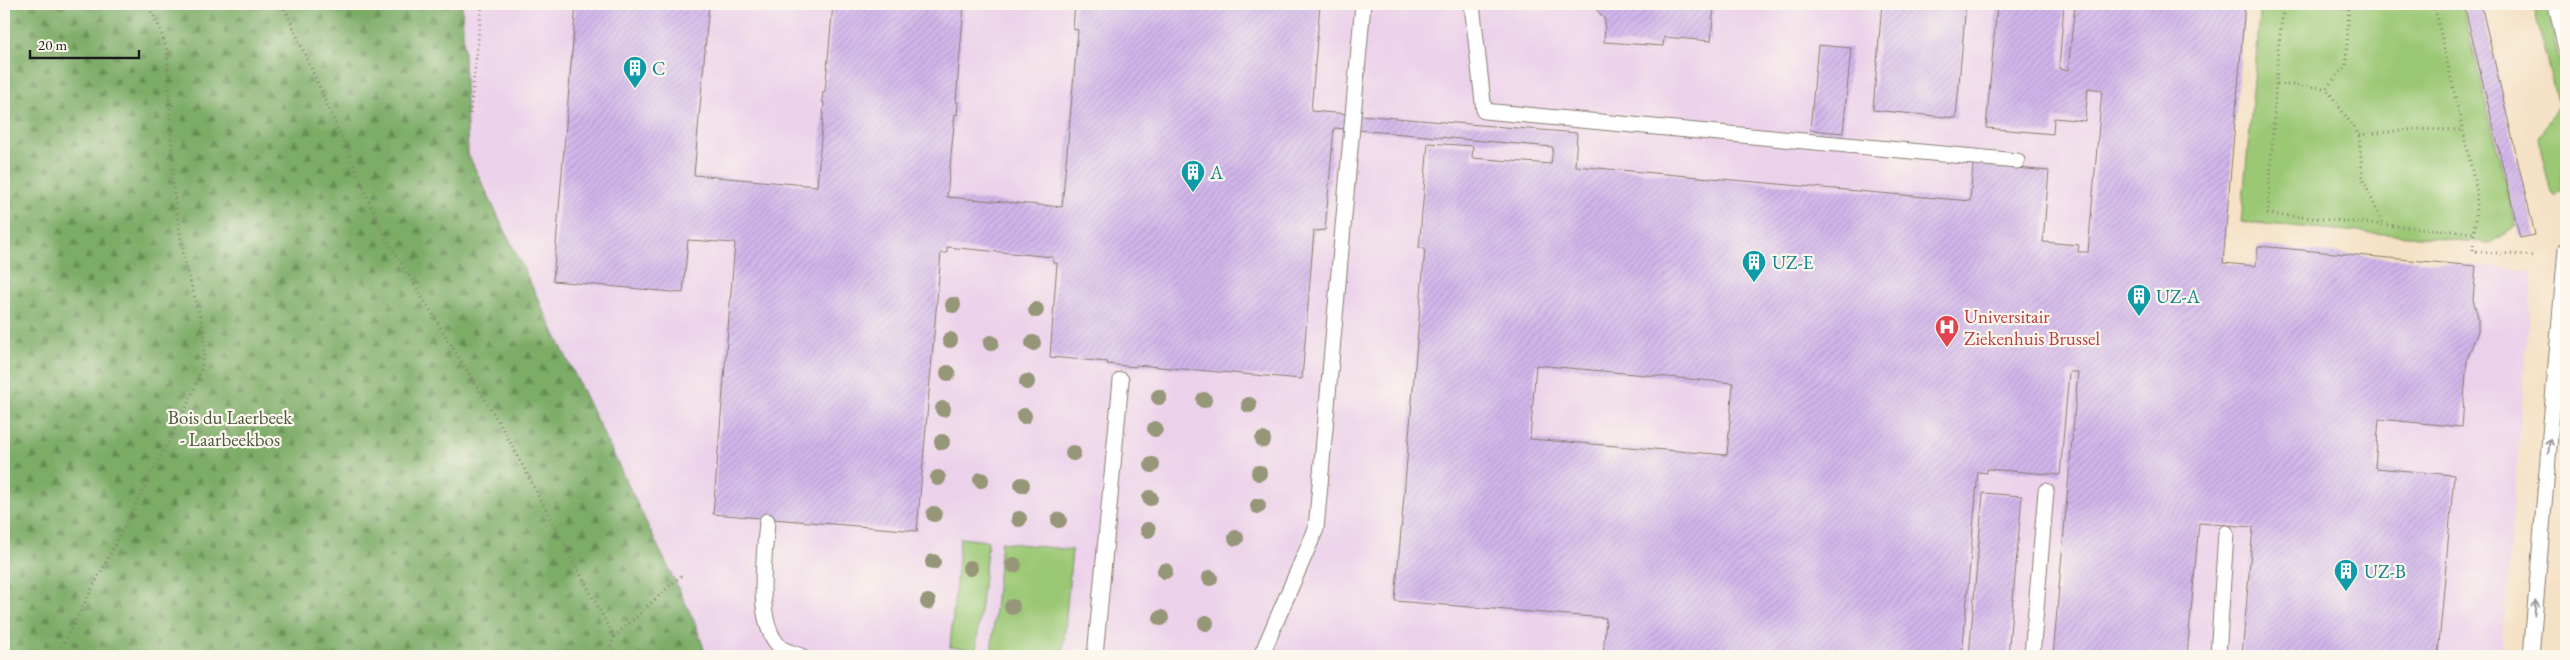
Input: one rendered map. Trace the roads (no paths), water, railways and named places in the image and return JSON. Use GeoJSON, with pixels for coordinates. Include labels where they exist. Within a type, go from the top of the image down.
{"type":"FeatureCollection","features":[{"type":"Feature","properties":{"kind":"lane"},"geometry":{"type":"LineString","coordinates":[[1261,656],[1316,529],[1364,4]]}},
{"type":"Feature","properties":{"kind":"lane"},"geometry":{"type":"LineString","coordinates":[[1472,4],[1484,111],[2017,161]]}},
{"type":"Feature","properties":{"kind":"lane"},"geometry":{"type":"LineString","coordinates":[[2556,4],[2566,50]]}},
{"type":"Feature","properties":{"kind":"lane"},"geometry":{"type":"LineString","coordinates":[[2531,656],[2563,325],[2566,249]]}},
{"type":"Feature","properties":{"kind":"lane"},"geometry":{"type":"LineString","coordinates":[[1095,656],[1121,380]]}},
{"type":"Feature","properties":{"kind":"lane"},"geometry":{"type":"LineString","coordinates":[[2032,656],[2046,491]]}},
{"type":"Feature","properties":{"kind":"lane"},"geometry":{"type":"LineString","coordinates":[[767,521],[763,595],[765,620],[780,647],[801,656]]}},
{"type":"Feature","properties":{"kind":"lane"},"geometry":{"type":"LineString","coordinates":[[2218,656],[2226,534]]}},
{"type":"Feature","properties":{"kind":"place","name":"C"},"geometry":{"type":"Point","coordinates":[635,89]}},
{"type":"Feature","properties":{"kind":"place","name":"A"},"geometry":{"type":"Point","coordinates":[1193,193]}},
{"type":"Feature","properties":{"kind":"place","name":"UZ-E"},"geometry":{"type":"Point","coordinates":[1754,283]}},
{"type":"Feature","properties":{"kind":"place","name":"UZ-A"},"geometry":{"type":"Point","coordinates":[2139,317]}},
{"type":"Feature","properties":{"kind":"place","name":"Universitair Ziekenhuis Brussel"},"geometry":{"type":"Point","coordinates":[1947,348]}},
{"type":"Feature","properties":{"kind":"place","name":"UZ-B"},"geometry":{"type":"Point","coordinates":[2346,592]}},
{"type":"Feature","properties":{"kind":"park label","name":"Bois du Laerbeek - Laarbeekbos"},"geometry":{"type":"Point","coordinates":[230,428]}}]}
